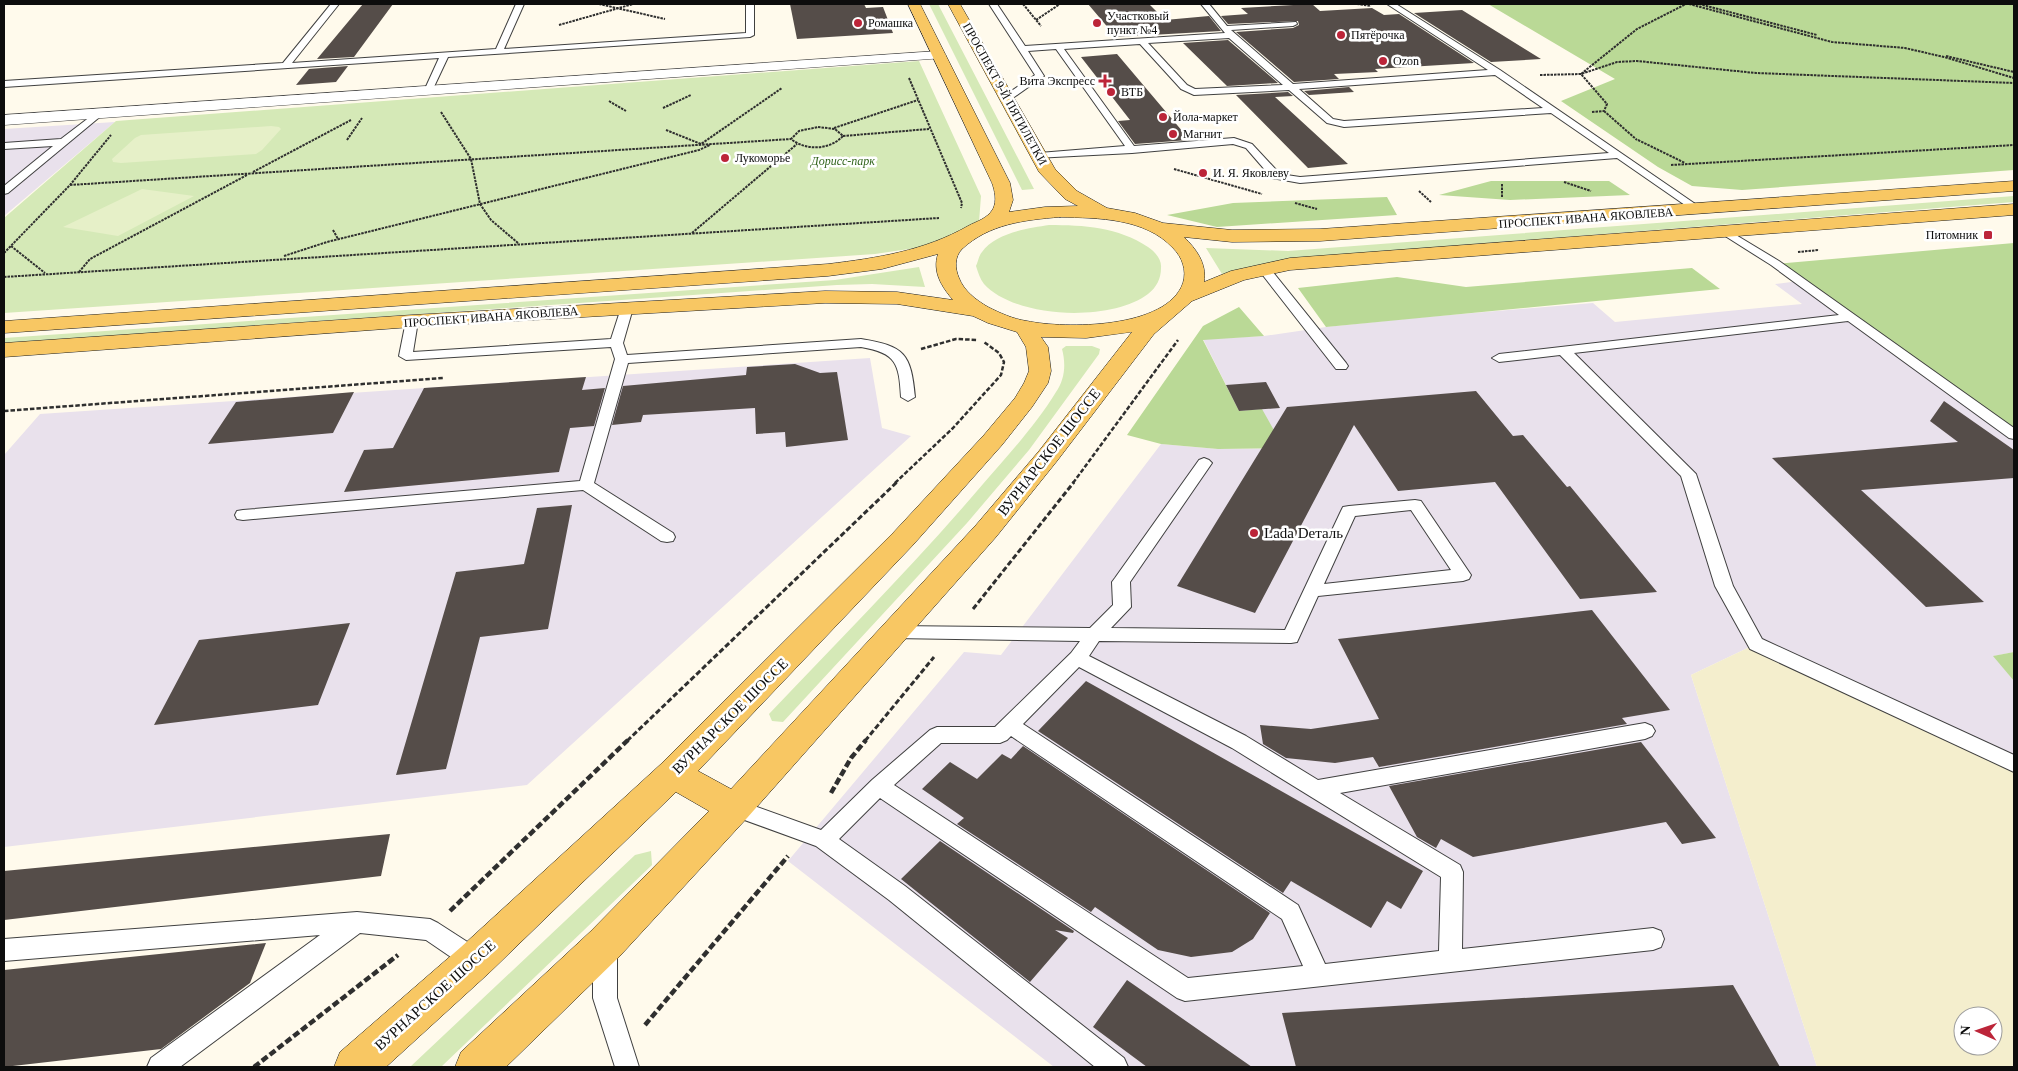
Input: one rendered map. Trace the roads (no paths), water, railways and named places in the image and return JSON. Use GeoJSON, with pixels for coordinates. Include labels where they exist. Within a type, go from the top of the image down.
{"type":"FeatureCollection","features":[{"type":"Feature","properties":{"kind":"main road"},"geometry":{"type":"LineString","coordinates":[[914,4],[1004,193],[1003,209],[990,223]]}},
{"type":"Feature","properties":{"kind":"main road","name":"ПРОСПЕКТ 9-Й ПЯТИЛЕТКИ"},"geometry":{"type":"LineString","coordinates":[[954,4],[1039,156],[1059,184],[1071,195],[1108,215]]}},
{"type":"Feature","properties":{"kind":"main road","name":"ПРОСПЕКТ ИВАНА ЯКОВЛЕВА"},"geometry":{"type":"LineString","coordinates":[[1157,228],[1232,236],[1320,235],[1699,210],[2014,186]]}},
{"type":"Feature","properties":{"kind":"main road","name":"ПРОСПЕКТ ИВАНА ЯКОВЛЕВА"},"geometry":{"type":"LineString","coordinates":[[4,350],[627,308],[863,296],[897,298],[977,310],[998,320],[1024,328],[1058,332],[1103,331],[1178,315],[1222,280],[1264,269],[1325,261],[2014,210]]}},
{"type":"Feature","properties":{"kind":"main road","name":"ПРОСПЕКТ ИВАНА ЯКОВЛЕВА"},"geometry":{"type":"LineString","coordinates":[[4,327],[828,270],[882,263],[921,254],[961,239],[990,223],[1012,216],[1033,213],[1074,212],[1108,215]]}},
{"type":"Feature","properties":{"kind":"main road"},"geometry":{"type":"LineString","coordinates":[[1108,215],[1134,220],[1157,228],[1172,236],[1190,256],[1194,268],[1194,282],[1178,315]]}},
{"type":"Feature","properties":{"kind":"main road"},"geometry":{"type":"LineString","coordinates":[[961,239],[950,251],[945,266],[949,282],[960,297],[977,310]]}},
{"type":"Feature","properties":{"kind":"main road","name":"ВУРНАРСКОЕ ШОССЕ"},"geometry":{"type":"LineString","coordinates":[[476,1067],[605,944],[735,808],[986,531],[1048,456],[1133,344],[1178,315]]}},
{"type":"Feature","properties":{"kind":"main road","name":"ВУРНАРСКОЕ ШОССЕ"},"geometry":{"type":"LineString","coordinates":[[355,1067],[476,960],[673,774],[903,540],[993,440],[1024,402],[1036,382],[1040,359],[1038,346],[1024,328]]}},
{"type":"Feature","properties":{"kind":"main road"},"geometry":{"type":"LineString","coordinates":[[673,774],[735,808]]}},
{"type":"Feature","properties":{"kind":"street"},"geometry":{"type":"LineString","coordinates":[[4,120],[939,55]]}},
{"type":"Feature","properties":{"kind":"lane"},"geometry":{"type":"LineString","coordinates":[[286,65],[335,4]]}},
{"type":"Feature","properties":{"kind":"lane"},"geometry":{"type":"LineString","coordinates":[[499,51],[520,4]]}},
{"type":"Feature","properties":{"kind":"lane"},"geometry":{"type":"LineString","coordinates":[[4,84],[750,35],[750,4]]}},
{"type":"Feature","properties":{"kind":"lane"},"geometry":{"type":"LineString","coordinates":[[993,4],[1040,76],[1007,98]]}},
{"type":"Feature","properties":{"kind":"lane"},"geometry":{"type":"LineString","coordinates":[[1205,4],[1228,31],[1330,120],[1344,124],[1556,112]]}},
{"type":"Feature","properties":{"kind":"lane"},"geometry":{"type":"LineString","coordinates":[[1391,4],[1500,74],[1699,210]]}},
{"type":"Feature","properties":{"kind":"lane"},"geometry":{"type":"LineString","coordinates":[[1022,49],[1141,40],[1293,24]]}},
{"type":"Feature","properties":{"kind":"lane"},"geometry":{"type":"LineString","coordinates":[[1141,40],[1184,87],[1194,92],[1500,74]]}},
{"type":"Feature","properties":{"kind":"lane"},"geometry":{"type":"LineString","coordinates":[[1058,46],[1132,150]]}},
{"type":"Feature","properties":{"kind":"lane"},"geometry":{"type":"LineString","coordinates":[[428,91],[445,55]]}},
{"type":"Feature","properties":{"kind":"lane"},"geometry":{"type":"LineString","coordinates":[[4,191],[99,113]]}},
{"type":"Feature","properties":{"kind":"lane"},"geometry":{"type":"LineString","coordinates":[[1039,156],[1234,141],[1249,146],[1276,176],[1286,180],[1300,180],[1619,155]]}},
{"type":"Feature","properties":{"kind":"lane"},"geometry":{"type":"LineString","coordinates":[[4,146],[63,142]]}},
{"type":"Feature","properties":{"kind":"lane"},"geometry":{"type":"LineString","coordinates":[[1726,232],[1850,317],[2014,435]]}},
{"type":"Feature","properties":{"kind":"lane"},"geometry":{"type":"LineString","coordinates":[[1264,269],[1341,366]]}},
{"type":"Feature","properties":{"kind":"lane"},"geometry":{"type":"LineString","coordinates":[[586,485],[622,359],[616,343],[627,308]]}},
{"type":"Feature","properties":{"kind":"lane"},"geometry":{"type":"LineString","coordinates":[[1499,358],[1850,317]]}},
{"type":"Feature","properties":{"kind":"lane"},"geometry":{"type":"LineString","coordinates":[[412,322],[406,356],[616,343]]}},
{"type":"Feature","properties":{"kind":"lane"},"geometry":{"type":"LineString","coordinates":[[622,359],[861,343],[879,346],[898,356],[904,365],[908,397]]}},
{"type":"Feature","properties":{"kind":"lane"},"geometry":{"type":"LineString","coordinates":[[1562,350],[1688,474],[1724,586],[1756,644],[2014,764]]}},
{"type":"Feature","properties":{"kind":"lane"},"geometry":{"type":"LineString","coordinates":[[815,837],[880,786],[938,735],[1000,735],[1077,658],[1094,635],[1122,607],[1121,582],[1204,463]]}},
{"type":"Feature","properties":{"kind":"lane"},"geometry":{"type":"LineString","coordinates":[[243,515],[586,485],[666,537]]}},
{"type":"Feature","properties":{"kind":"lane"},"geometry":{"type":"LineString","coordinates":[[894,632],[1291,638],[1312,591],[1348,511],[1415,504],[1463,575],[1312,591]]}},
{"type":"Feature","properties":{"kind":"lane"},"geometry":{"type":"LineString","coordinates":[[1077,658],[1239,742],[1452,872],[1450,962]]}},
{"type":"Feature","properties":{"kind":"lane"},"geometry":{"type":"LineString","coordinates":[[1010,725],[1290,912],[1319,976]]}},
{"type":"Feature","properties":{"kind":"lane"},"geometry":{"type":"LineString","coordinates":[[1315,789],[1645,731]]}},
{"type":"Feature","properties":{"kind":"lane"},"geometry":{"type":"LineString","coordinates":[[880,786],[1185,990],[1653,939]]}},
{"type":"Feature","properties":{"kind":"lane"},"geometry":{"type":"LineString","coordinates":[[735,808],[815,837],[897,893],[1115,1067]]}},
{"type":"Feature","properties":{"kind":"lane"},"geometry":{"type":"LineString","coordinates":[[160,1067],[356,922]]}},
{"type":"Feature","properties":{"kind":"lane"},"geometry":{"type":"LineString","coordinates":[[4,950],[356,922],[430,930],[476,960]]}},
{"type":"Feature","properties":{"kind":"lane"},"geometry":{"type":"LineString","coordinates":[[605,944],[605,998],[625,1060]]}},
{"type":"Feature","properties":{"kind":"place","name":"Ромашка"},"geometry":{"type":"Point","coordinates":[858,23]}},
{"type":"Feature","properties":{"kind":"place","name":"Участковый пункт №4"},"geometry":{"type":"Point","coordinates":[1097,23]}},
{"type":"Feature","properties":{"kind":"place","name":"Пятёрочка"},"geometry":{"type":"Point","coordinates":[1341,35]}},
{"type":"Feature","properties":{"kind":"place","name":"Ozon"},"geometry":{"type":"Point","coordinates":[1383,61]}},
{"type":"Feature","properties":{"kind":"place","name":"Вита Экспресс"},"geometry":{"type":"Point","coordinates":[1105,81]}},
{"type":"Feature","properties":{"kind":"place","name":"ВТБ"},"geometry":{"type":"Point","coordinates":[1111,92]}},
{"type":"Feature","properties":{"kind":"place","name":"Йола-маркет"},"geometry":{"type":"Point","coordinates":[1163,117]}},
{"type":"Feature","properties":{"kind":"place","name":"Магнит"},"geometry":{"type":"Point","coordinates":[1173,134]}},
{"type":"Feature","properties":{"kind":"place","name":"Лукоморье"},"geometry":{"type":"Point","coordinates":[725,158]}},
{"type":"Feature","properties":{"kind":"place","name":"И. Я. Яковлеву"},"geometry":{"type":"Point","coordinates":[1203,173]}},
{"type":"Feature","properties":{"kind":"place","name":"Питомник"},"geometry":{"type":"Point","coordinates":[1988,235]}},
{"type":"Feature","properties":{"kind":"place","name":"Lada Dеталь"},"geometry":{"type":"Point","coordinates":[1254,533]}},
{"type":"Feature","properties":{"kind":"park label","name":"Дорисс-парк"},"geometry":{"type":"Point","coordinates":[843,161]}}]}
